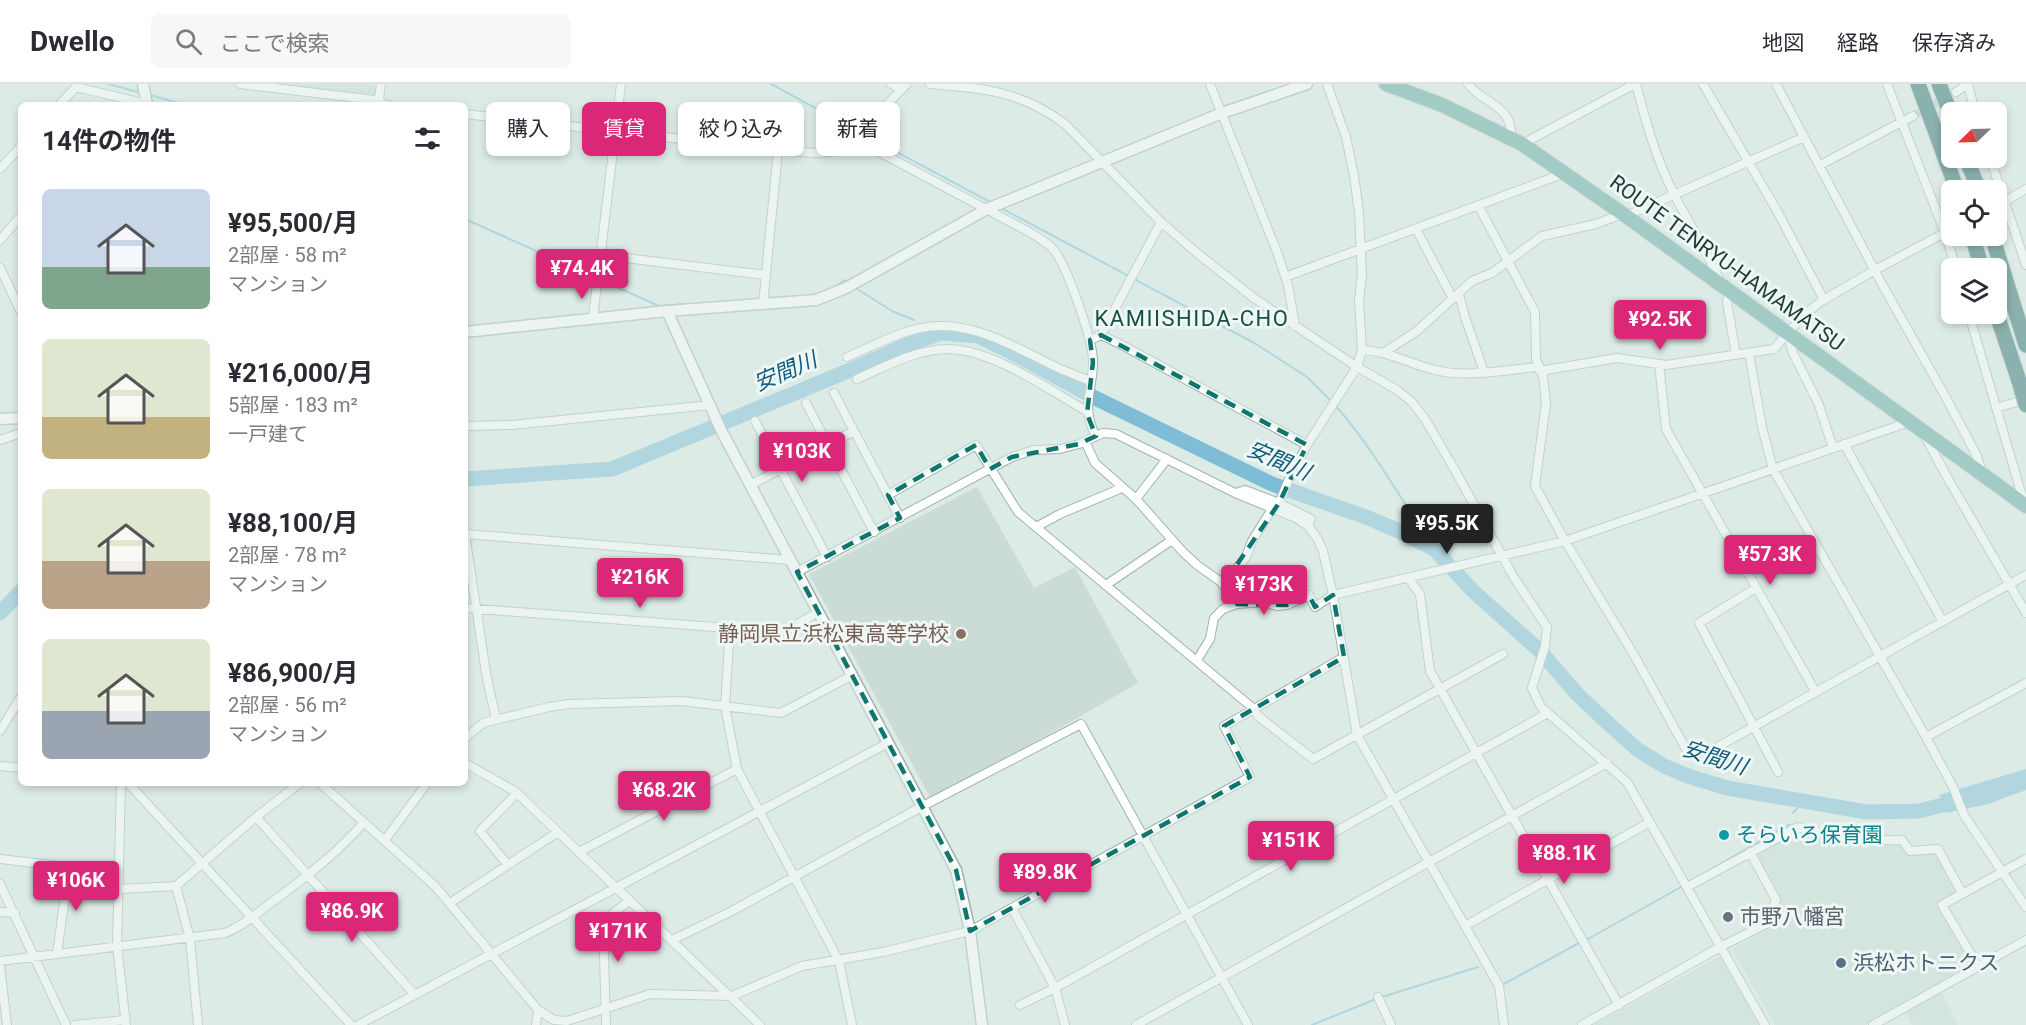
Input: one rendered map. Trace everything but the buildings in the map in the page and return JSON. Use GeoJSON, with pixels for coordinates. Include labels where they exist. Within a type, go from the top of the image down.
{"type":"FeatureCollection","features":[{"type":"Feature","properties":{"kind":"highway"},"geometry":{"type":"LineString","coordinates":[[1917,84],[1953,180]]}},
{"type":"Feature","properties":{"kind":"highway"},"geometry":{"type":"LineString","coordinates":[[1939,84],[1946,102]]}},
{"type":"Feature","properties":{"kind":"highway"},"geometry":{"type":"LineString","coordinates":[[1995,246],[2026,345]]}},
{"type":"Feature","properties":{"kind":"highway"},"geometry":{"type":"LineString","coordinates":[[2000,324],[2026,405]]}},
{"type":"Feature","properties":{"kind":"main road","name":"ROUTE TENRYU-HAMAMATSU"},"geometry":{"type":"LineString","coordinates":[[1386,84],[1442,105],[1517,141],[1566,173],[2026,507]]}},
{"type":"Feature","properties":{"kind":"street"},"geometry":{"type":"LineString","coordinates":[[240,84],[378,102]]}},
{"type":"Feature","properties":{"kind":"street"},"geometry":{"type":"LineString","coordinates":[[381,84],[381,102]]}},
{"type":"Feature","properties":{"kind":"street"},"geometry":{"type":"LineString","coordinates":[[619,102],[621,84]]}},
{"type":"Feature","properties":{"kind":"street"},"geometry":{"type":"LineString","coordinates":[[891,84],[904,86]]}},
{"type":"Feature","properties":{"kind":"street"},"geometry":{"type":"LineString","coordinates":[[930,84],[974,87],[1026,100],[1047,111],[1065,124],[1161,222],[1254,298],[1412,402],[1425,419],[1456,472],[1502,557],[1547,627],[1545,646],[1532,688],[1541,707],[1627,782],[1765,1025]]}},
{"type":"Feature","properties":{"kind":"street"},"geometry":{"type":"LineString","coordinates":[[1210,84],[1270,233],[1285,277],[1295,326]]}},
{"type":"Feature","properties":{"kind":"street"},"geometry":{"type":"LineString","coordinates":[[468,332],[667,311],[816,300],[846,288],[989,209],[1222,113],[1307,84]]}},
{"type":"Feature","properties":{"kind":"street"},"geometry":{"type":"LineString","coordinates":[[1224,585],[1246,557],[1252,541],[1277,504],[1307,446],[1357,367],[1362,350],[1359,302],[1362,250],[1354,176],[1346,137],[1327,84]]}},
{"type":"Feature","properties":{"kind":"street"},"geometry":{"type":"LineString","coordinates":[[1468,84],[1475,92],[1497,105],[1505,114],[1517,141],[1635,84],[1650,139],[1674,195],[1708,253],[1725,288],[1736,355]]}},
{"type":"Feature","properties":{"kind":"street"},"geometry":{"type":"LineString","coordinates":[[1702,84],[1776,209],[1824,300]]}},
{"type":"Feature","properties":{"kind":"street"},"geometry":{"type":"LineString","coordinates":[[1776,84],[1977,456],[1983,475]]}},
{"type":"Feature","properties":{"kind":"street"},"geometry":{"type":"LineString","coordinates":[[1887,84],[1941,214]]}},
{"type":"Feature","properties":{"kind":"street"},"geometry":{"type":"LineString","coordinates":[[1956,92],[1968,84],[1972,102]]}},
{"type":"Feature","properties":{"kind":"street"},"geometry":{"type":"LineString","coordinates":[[144,85],[146,102]]}},
{"type":"Feature","properties":{"kind":"street"},"geometry":{"type":"LineString","coordinates":[[888,102],[904,86]]}},
{"type":"Feature","properties":{"kind":"street"},"geometry":{"type":"LineString","coordinates":[[62,102],[76,87],[142,102]]}},
{"type":"Feature","properties":{"kind":"street"},"geometry":{"type":"LineString","coordinates":[[129,102],[133,100]]}},
{"type":"Feature","properties":{"kind":"street"},"geometry":{"type":"LineString","coordinates":[[468,114],[582,128]]}},
{"type":"Feature","properties":{"kind":"street"},"geometry":{"type":"LineString","coordinates":[[1820,165],[1913,116]]}},
{"type":"Feature","properties":{"kind":"street"},"geometry":{"type":"LineString","coordinates":[[1383,353],[1417,331],[1472,281],[1492,273],[1542,236],[1596,224],[1617,216],[1626,216],[1804,137]]}},
{"type":"Feature","properties":{"kind":"street"},"geometry":{"type":"LineString","coordinates":[[0,169],[18,149]]}},
{"type":"Feature","properties":{"kind":"street"},"geometry":{"type":"LineString","coordinates":[[593,318],[612,156]]}},
{"type":"Feature","properties":{"kind":"street"},"geometry":{"type":"LineString","coordinates":[[763,304],[777,156]]}},
{"type":"Feature","properties":{"kind":"street"},"geometry":{"type":"LineString","coordinates":[[890,156],[989,209],[1053,248],[1063,267],[1090,340],[1093,362],[1088,412],[1089,424],[1096,436]]}},
{"type":"Feature","properties":{"kind":"street"},"geometry":{"type":"LineString","coordinates":[[1285,277],[1566,173]]}},
{"type":"Feature","properties":{"kind":"street"},"geometry":{"type":"LineString","coordinates":[[2007,200],[2026,189]]}},
{"type":"Feature","properties":{"kind":"street"},"geometry":{"type":"LineString","coordinates":[[1478,205],[1535,312],[1539,369],[1543,376],[1546,403],[1535,486],[1564,542],[1634,655],[1686,749],[1710,751],[2026,575]]}},
{"type":"Feature","properties":{"kind":"street"},"geometry":{"type":"LineString","coordinates":[[2007,218],[2026,265]]}},
{"type":"Feature","properties":{"kind":"street"},"geometry":{"type":"LineString","coordinates":[[0,240],[18,219]]}},
{"type":"Feature","properties":{"kind":"street"},"geometry":{"type":"LineString","coordinates":[[1090,340],[1101,335],[1161,222]]}},
{"type":"Feature","properties":{"kind":"street"},"geometry":{"type":"LineString","coordinates":[[1416,229],[1456,296],[1484,372]]}},
{"type":"Feature","properties":{"kind":"street"},"geometry":{"type":"LineString","coordinates":[[1362,350],[1383,353],[1437,371],[1484,372],[1539,369],[1617,357],[1659,364],[1774,349],[1801,318],[1824,300],[1941,235]]}},
{"type":"Feature","properties":{"kind":"street"},"geometry":{"type":"LineString","coordinates":[[601,255],[765,275]]}},
{"type":"Feature","properties":{"kind":"street"},"geometry":{"type":"LineString","coordinates":[[0,268],[18,306]]}},
{"type":"Feature","properties":{"kind":"street"},"geometry":{"type":"LineString","coordinates":[[667,311],[722,432],[956,870],[970,931],[982,1025]]}},
{"type":"Feature","properties":{"kind":"street"},"geometry":{"type":"LineString","coordinates":[[1972,324],[2026,507]]}},
{"type":"Feature","properties":{"kind":"street"},"geometry":{"type":"LineString","coordinates":[[847,357],[916,329],[940,326],[972,329],[1001,339],[1090,381]]}},
{"type":"Feature","properties":{"kind":"street"},"geometry":{"type":"LineString","coordinates":[[1788,333],[1792,351],[1819,405],[1833,448]]}},
{"type":"Feature","properties":{"kind":"street"},"geometry":{"type":"LineString","coordinates":[[1101,335],[1307,446]]}},
{"type":"Feature","properties":{"kind":"street"},"geometry":{"type":"LineString","coordinates":[[857,379],[903,358],[923,353],[948,349],[969,352],[998,362],[1088,412]]}},
{"type":"Feature","properties":{"kind":"street"},"geometry":{"type":"LineString","coordinates":[[1749,353],[1762,427],[1773,470],[1926,737],[1953,787],[1963,814],[2026,907]]}},
{"type":"Feature","properties":{"kind":"street"},"geometry":{"type":"LineString","coordinates":[[1659,364],[1666,429],[1815,691]]}},
{"type":"Feature","properties":{"kind":"street"},"geometry":{"type":"LineString","coordinates":[[834,393],[900,518]]}},
{"type":"Feature","properties":{"kind":"street"},"geometry":{"type":"LineString","coordinates":[[1996,408],[2026,399]]}},
{"type":"Feature","properties":{"kind":"street"},"geometry":{"type":"LineString","coordinates":[[806,404],[874,532]]}},
{"type":"Feature","properties":{"kind":"street"},"geometry":{"type":"LineString","coordinates":[[468,426],[512,425],[712,410]]}},
{"type":"Feature","properties":{"kind":"street"},"geometry":{"type":"LineString","coordinates":[[0,418],[18,418]]}},
{"type":"Feature","properties":{"kind":"street"},"geometry":{"type":"LineString","coordinates":[[754,421],[827,557]]}},
{"type":"Feature","properties":{"kind":"street"},"geometry":{"type":"LineString","coordinates":[[1197,660],[1210,639],[1214,618],[1223,609],[1237,604],[1263,602],[1277,606],[1287,605],[1309,595],[1315,607],[1333,595],[1564,542],[1909,422]]}},
{"type":"Feature","properties":{"kind":"street"},"geometry":{"type":"LineString","coordinates":[[750,485],[854,431]]}},
{"type":"Feature","properties":{"kind":"street"},"geometry":{"type":"LineString","coordinates":[[1924,432],[1947,477],[2026,614]]}},
{"type":"Feature","properties":{"kind":"street"},"geometry":{"type":"LineString","coordinates":[[797,572],[1012,457],[1034,450],[1060,449],[1104,433],[1116,434],[1235,493],[1277,504],[1308,526],[1323,551],[1333,595],[1357,735],[1499,986],[1504,1025]]}},
{"type":"Feature","properties":{"kind":"street"},"geometry":{"type":"LineString","coordinates":[[0,440],[18,434]]}},
{"type":"Feature","properties":{"kind":"street"},"geometry":{"type":"LineString","coordinates":[[1085,441],[1095,463],[1136,499],[1197,565],[1224,585],[1237,604]]}},
{"type":"Feature","properties":{"kind":"street"},"geometry":{"type":"LineString","coordinates":[[1844,444],[1942,620]]}},
{"type":"Feature","properties":{"kind":"street"},"geometry":{"type":"LineString","coordinates":[[888,495],[976,445],[1018,512],[1197,660],[1254,709],[1258,716],[1313,759],[1503,654]]}},
{"type":"Feature","properties":{"kind":"street"},"geometry":{"type":"LineString","coordinates":[[1136,499],[1167,459]]}},
{"type":"Feature","properties":{"kind":"street"},"geometry":{"type":"LineString","coordinates":[[1036,526],[1122,488]]}},
{"type":"Feature","properties":{"kind":"street"},"geometry":{"type":"LineString","coordinates":[[468,534],[790,560]]}},
{"type":"Feature","properties":{"kind":"street"},"geometry":{"type":"LineString","coordinates":[[1106,585],[1172,540]]}},
{"type":"Feature","properties":{"kind":"street"},"geometry":{"type":"LineString","coordinates":[[468,554],[487,679],[496,719]]}},
{"type":"Feature","properties":{"kind":"street"},"geometry":{"type":"LineString","coordinates":[[1408,578],[1420,594],[1430,671],[1619,1005]]}},
{"type":"Feature","properties":{"kind":"street"},"geometry":{"type":"LineString","coordinates":[[1756,588],[1699,623],[1778,772]]}},
{"type":"Feature","properties":{"kind":"street"},"geometry":{"type":"LineString","coordinates":[[468,609],[779,632],[789,629],[818,612]]}},
{"type":"Feature","properties":{"kind":"street"},"geometry":{"type":"LineString","coordinates":[[730,627],[725,706],[737,769],[839,961],[852,1025]]}},
{"type":"Feature","properties":{"kind":"street"},"geometry":{"type":"LineString","coordinates":[[323,786],[435,886],[538,1010],[554,1020],[567,1022],[650,994],[732,996],[802,966],[902,948],[970,931],[1250,777],[1224,726],[1344,657]]}},
{"type":"Feature","properties":{"kind":"street"},"geometry":{"type":"LineString","coordinates":[[468,736],[483,723],[569,704],[674,701],[781,713],[851,676]]}},
{"type":"Feature","properties":{"kind":"street"},"geometry":{"type":"LineString","coordinates":[[1926,737],[2026,683]]}},
{"type":"Feature","properties":{"kind":"street"},"geometry":{"type":"LineString","coordinates":[[0,731],[18,702]]}},
{"type":"Feature","properties":{"kind":"street"},"geometry":{"type":"LineString","coordinates":[[1020,1005],[1055,988],[1394,801],[1548,713]]}},
{"type":"Feature","properties":{"kind":"street"},"geometry":{"type":"LineString","coordinates":[[672,940],[732,911],[794,875],[1081,724],[1248,1025]]}},
{"type":"Feature","properties":{"kind":"street"},"geometry":{"type":"LineString","coordinates":[[358,1025],[888,743]]}},
{"type":"Feature","properties":{"kind":"street"},"geometry":{"type":"LineString","coordinates":[[1136,1025],[1607,763]]}},
{"type":"Feature","properties":{"kind":"street"},"geometry":{"type":"LineString","coordinates":[[468,765],[517,793],[760,1025]]}},
{"type":"Feature","properties":{"kind":"street"},"geometry":{"type":"LineString","coordinates":[[0,766],[18,768]]}},
{"type":"Feature","properties":{"kind":"street"},"geometry":{"type":"LineString","coordinates":[[579,852],[737,769]]}},
{"type":"Feature","properties":{"kind":"street"},"geometry":{"type":"LineString","coordinates":[[75,1025],[126,1022],[117,946],[122,786]]}},
{"type":"Feature","properties":{"kind":"street"},"geometry":{"type":"LineString","coordinates":[[131,786],[351,1025]]}},
{"type":"Feature","properties":{"kind":"street"},"geometry":{"type":"LineString","coordinates":[[119,889],[176,886],[256,817],[296,786]]}},
{"type":"Feature","properties":{"kind":"street"},"geometry":{"type":"LineString","coordinates":[[386,840],[425,786]]}},
{"type":"Feature","properties":{"kind":"street"},"geometry":{"type":"LineString","coordinates":[[508,865],[480,831],[517,793]]}},
{"type":"Feature","properties":{"kind":"street"},"geometry":{"type":"LineString","coordinates":[[256,817],[415,995]]}},
{"type":"Feature","properties":{"kind":"street"},"geometry":{"type":"LineString","coordinates":[[0,961],[225,933],[251,918],[309,874],[354,834],[364,822]]}},
{"type":"Feature","properties":{"kind":"street"},"geometry":{"type":"LineString","coordinates":[[1465,926],[1650,822]]}},
{"type":"Feature","properties":{"kind":"street"},"geometry":{"type":"LineString","coordinates":[[1687,887],[1798,827],[1832,837],[1855,840],[1902,840],[1910,851],[1938,849],[1962,893]]}},
{"type":"Feature","properties":{"kind":"street"},"geometry":{"type":"LineString","coordinates":[[450,903],[558,832]]}},
{"type":"Feature","properties":{"kind":"street"},"geometry":{"type":"LineString","coordinates":[[1582,1025],[1720,947],[1766,924],[1776,900],[1750,852]]}},
{"type":"Feature","properties":{"kind":"street"},"geometry":{"type":"LineString","coordinates":[[0,859],[69,867],[119,866]]}},
{"type":"Feature","properties":{"kind":"street"},"geometry":{"type":"LineString","coordinates":[[1978,966],[1942,905],[2026,859]]}},
{"type":"Feature","properties":{"kind":"street"},"geometry":{"type":"LineString","coordinates":[[57,954],[69,867]]}},
{"type":"Feature","properties":{"kind":"street"},"geometry":{"type":"LineString","coordinates":[[0,884],[66,1025]]}},
{"type":"Feature","properties":{"kind":"street"},"geometry":{"type":"LineString","coordinates":[[176,886],[190,939],[198,1025]]}},
{"type":"Feature","properties":{"kind":"street"},"geometry":{"type":"LineString","coordinates":[[606,1025],[603,921],[629,901]]}},
{"type":"Feature","properties":{"kind":"street"},"geometry":{"type":"LineString","coordinates":[[1012,908],[1055,988],[1065,1025]]}},
{"type":"Feature","properties":{"kind":"street"},"geometry":{"type":"LineString","coordinates":[[0,912],[15,913]]}},
{"type":"Feature","properties":{"kind":"street"},"geometry":{"type":"LineString","coordinates":[[1873,1025],[2026,940]]}},
{"type":"Feature","properties":{"kind":"street"},"geometry":{"type":"LineString","coordinates":[[0,966],[7,1025]]}},
{"type":"Feature","properties":{"kind":"street"},"geometry":{"type":"LineString","coordinates":[[1378,998],[1391,1025]]}},
{"type":"Feature","properties":{"kind":"street"},"geometry":{"type":"LineString","coordinates":[[536,1025],[538,1010]]}},
{"type":"Feature","properties":{"kind":"highlighted area"},"geometry":{"type":"Polygon","coordinates":[[[1101,335],[1307,445],[1279,503],[1223,585],[1237,604],[1287,605],[1309,595],[1315,607],[1333,595],[1344,657],[1224,726],[1250,777],[970,931],[956,870],[797,572],[900,518],[888,495],[976,445],[990,469],[1012,457],[1079,444],[1096,436],[1087,414],[1093,362],[1090,340],[1101,335]]]}},
{"type":"Feature","properties":{"kind":"shaded area"},"geometry":{"type":"Polygon","coordinates":[[[279,84],[376,84],[374,96],[279,84]]]}},
{"type":"Feature","properties":{"kind":"shaded area"},"geometry":{"type":"Polygon","coordinates":[[[977,487],[1034,588],[1075,567],[1138,683],[931,799],[809,574],[977,487]]]}},
{"type":"Feature","properties":{"kind":"shaded area"},"geometry":{"type":"Polygon","coordinates":[[[1798,831],[1831,840],[1901,843],[1909,855],[1936,852],[1958,892],[1939,905],[1972,966],[1938,985],[1958,1025],[1912,1025],[1902,1005],[1865,1025],[1775,1025],[1732,949],[1768,929],[1781,898],[1756,855],[1798,831]]]}},
{"type":"Feature","properties":{"kind":"shaded area"},"geometry":{"type":"Polygon","coordinates":[[[1720,956],[1759,1025],[1594,1025],[1720,956]]]}},
{"type":"Feature","properties":{"kind":"water"},"geometry":{"type":"Polygon","coordinates":[[[2026,769],[2026,790],[1988,804],[1946,813],[1939,795],[2026,769]]]}},
{"type":"Feature","properties":{"kind":"waterway"},"geometry":{"type":"LineString","coordinates":[[109,84],[141,93]]}},
{"type":"Feature","properties":{"kind":"waterway"},"geometry":{"type":"LineString","coordinates":[[771,84],[816,108]]}},
{"type":"Feature","properties":{"kind":"waterway"},"geometry":{"type":"LineString","coordinates":[[150,95],[175,102]]}},
{"type":"Feature","properties":{"kind":"waterway"},"geometry":{"type":"LineString","coordinates":[[900,154],[990,202]]}},
{"type":"Feature","properties":{"kind":"waterway"},"geometry":{"type":"LineString","coordinates":[[1001,208],[1256,344],[1307,377],[1331,401]]}},
{"type":"Feature","properties":{"kind":"waterway"},"geometry":{"type":"LineString","coordinates":[[468,220],[659,306],[687,304]]}},
{"type":"Feature","properties":{"kind":"waterway"},"geometry":{"type":"LineString","coordinates":[[831,289],[845,280],[849,283]]}},
{"type":"Feature","properties":{"kind":"waterway"},"geometry":{"type":"LineString","coordinates":[[854,287],[892,311],[914,320]]}},
{"type":"Feature","properties":{"kind":"waterway","name":"安間川"},"geometry":{"type":"LineString","coordinates":[[468,479],[612,469],[906,345],[942,333],[978,336],[1091,396],[1272,484],[1366,517],[1434,549],[1473,591],[1540,651],[1577,694],[1638,750],[1664,766],[1727,788],[1867,812],[1919,811],[1963,800]]}},
{"type":"Feature","properties":{"kind":"waterway"},"geometry":{"type":"LineString","coordinates":[[1335,405],[1375,457],[1434,549]]}},
{"type":"Feature","properties":{"kind":"waterway","name":"安間川"},"geometry":{"type":"LineString","coordinates":[[0,613],[18,594]]}},
{"type":"Feature","properties":{"kind":"waterway"},"geometry":{"type":"LineString","coordinates":[[1793,813],[1803,801]]}},
{"type":"Feature","properties":{"kind":"waterway"},"geometry":{"type":"LineString","coordinates":[[1708,871],[1790,824]]}},
{"type":"Feature","properties":{"kind":"waterway"},"geometry":{"type":"LineString","coordinates":[[1588,939],[1681,887]]}},
{"type":"Feature","properties":{"kind":"waterway"},"geometry":{"type":"LineString","coordinates":[[1502,985],[1579,943]]}},
{"type":"Feature","properties":{"kind":"waterway"},"geometry":{"type":"LineString","coordinates":[[1382,997],[1478,967]]}},
{"type":"Feature","properties":{"kind":"waterway"},"geometry":{"type":"LineString","coordinates":[[1312,1025],[1376,999]]}},
{"type":"Feature","properties":{"kind":"tunnel"},"geometry":{"type":"LineString","coordinates":[[1913,116],[1956,92]]}},
{"type":"Feature","properties":{"kind":"place","name":"静岡県立浜松東高等学校"},"geometry":{"type":"Point","coordinates":[961,634]}},
{"type":"Feature","properties":{"kind":"place","name":"そらいろ保育園"},"geometry":{"type":"Point","coordinates":[1724,835]}},
{"type":"Feature","properties":{"kind":"place","name":"市野八幡宮"},"geometry":{"type":"Point","coordinates":[1728,917]}},
{"type":"Feature","properties":{"kind":"place","name":"浜松ホトニクス"},"geometry":{"type":"Point","coordinates":[1841,963]}},
{"type":"Feature","properties":{"kind":"district","name":"KAMIISHIDA-CHO"},"geometry":{"type":"Point","coordinates":[1192,318]}}]}
